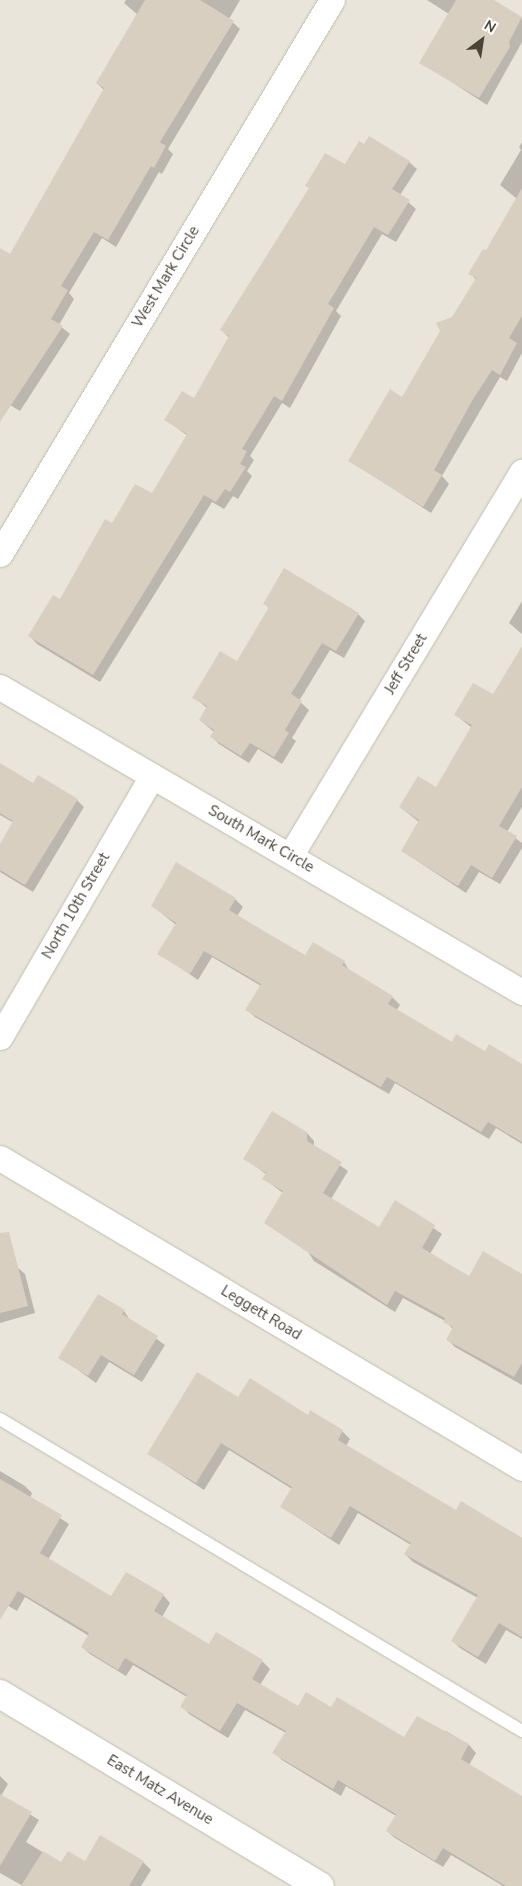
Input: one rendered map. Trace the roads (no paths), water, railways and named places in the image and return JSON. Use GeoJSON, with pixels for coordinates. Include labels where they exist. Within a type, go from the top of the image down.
{"type":"FeatureCollection","features":[{"type":"Feature","properties":{"kind":"street","name":"West Mark Circle"},"geometry":{"type":"LineString","coordinates":[[0,554],[332,0]]}},
{"type":"Feature","properties":{"kind":"street","name":"Jeff Street"},"geometry":{"type":"LineString","coordinates":[[290,856],[522,471]]}},
{"type":"Feature","properties":{"kind":"street","name":"South Mark Circle"},"geometry":{"type":"LineString","coordinates":[[0,687],[522,992]]}},
{"type":"Feature","properties":{"kind":"street","name":"North 10th Street"},"geometry":{"type":"LineString","coordinates":[[0,1037],[152,776]]}},
{"type":"Feature","properties":{"kind":"street","name":"Leggett Road"},"geometry":{"type":"LineString","coordinates":[[0,1158],[522,1468]]}},
{"type":"Feature","properties":{"kind":"street","name":"East Matz Avenue"},"geometry":{"type":"LineString","coordinates":[[0,1694],[320,1886]]}},
{"type":"Feature","properties":{"kind":"lane"},"geometry":{"type":"LineString","coordinates":[[0,1419],[522,1731]]}}]}
